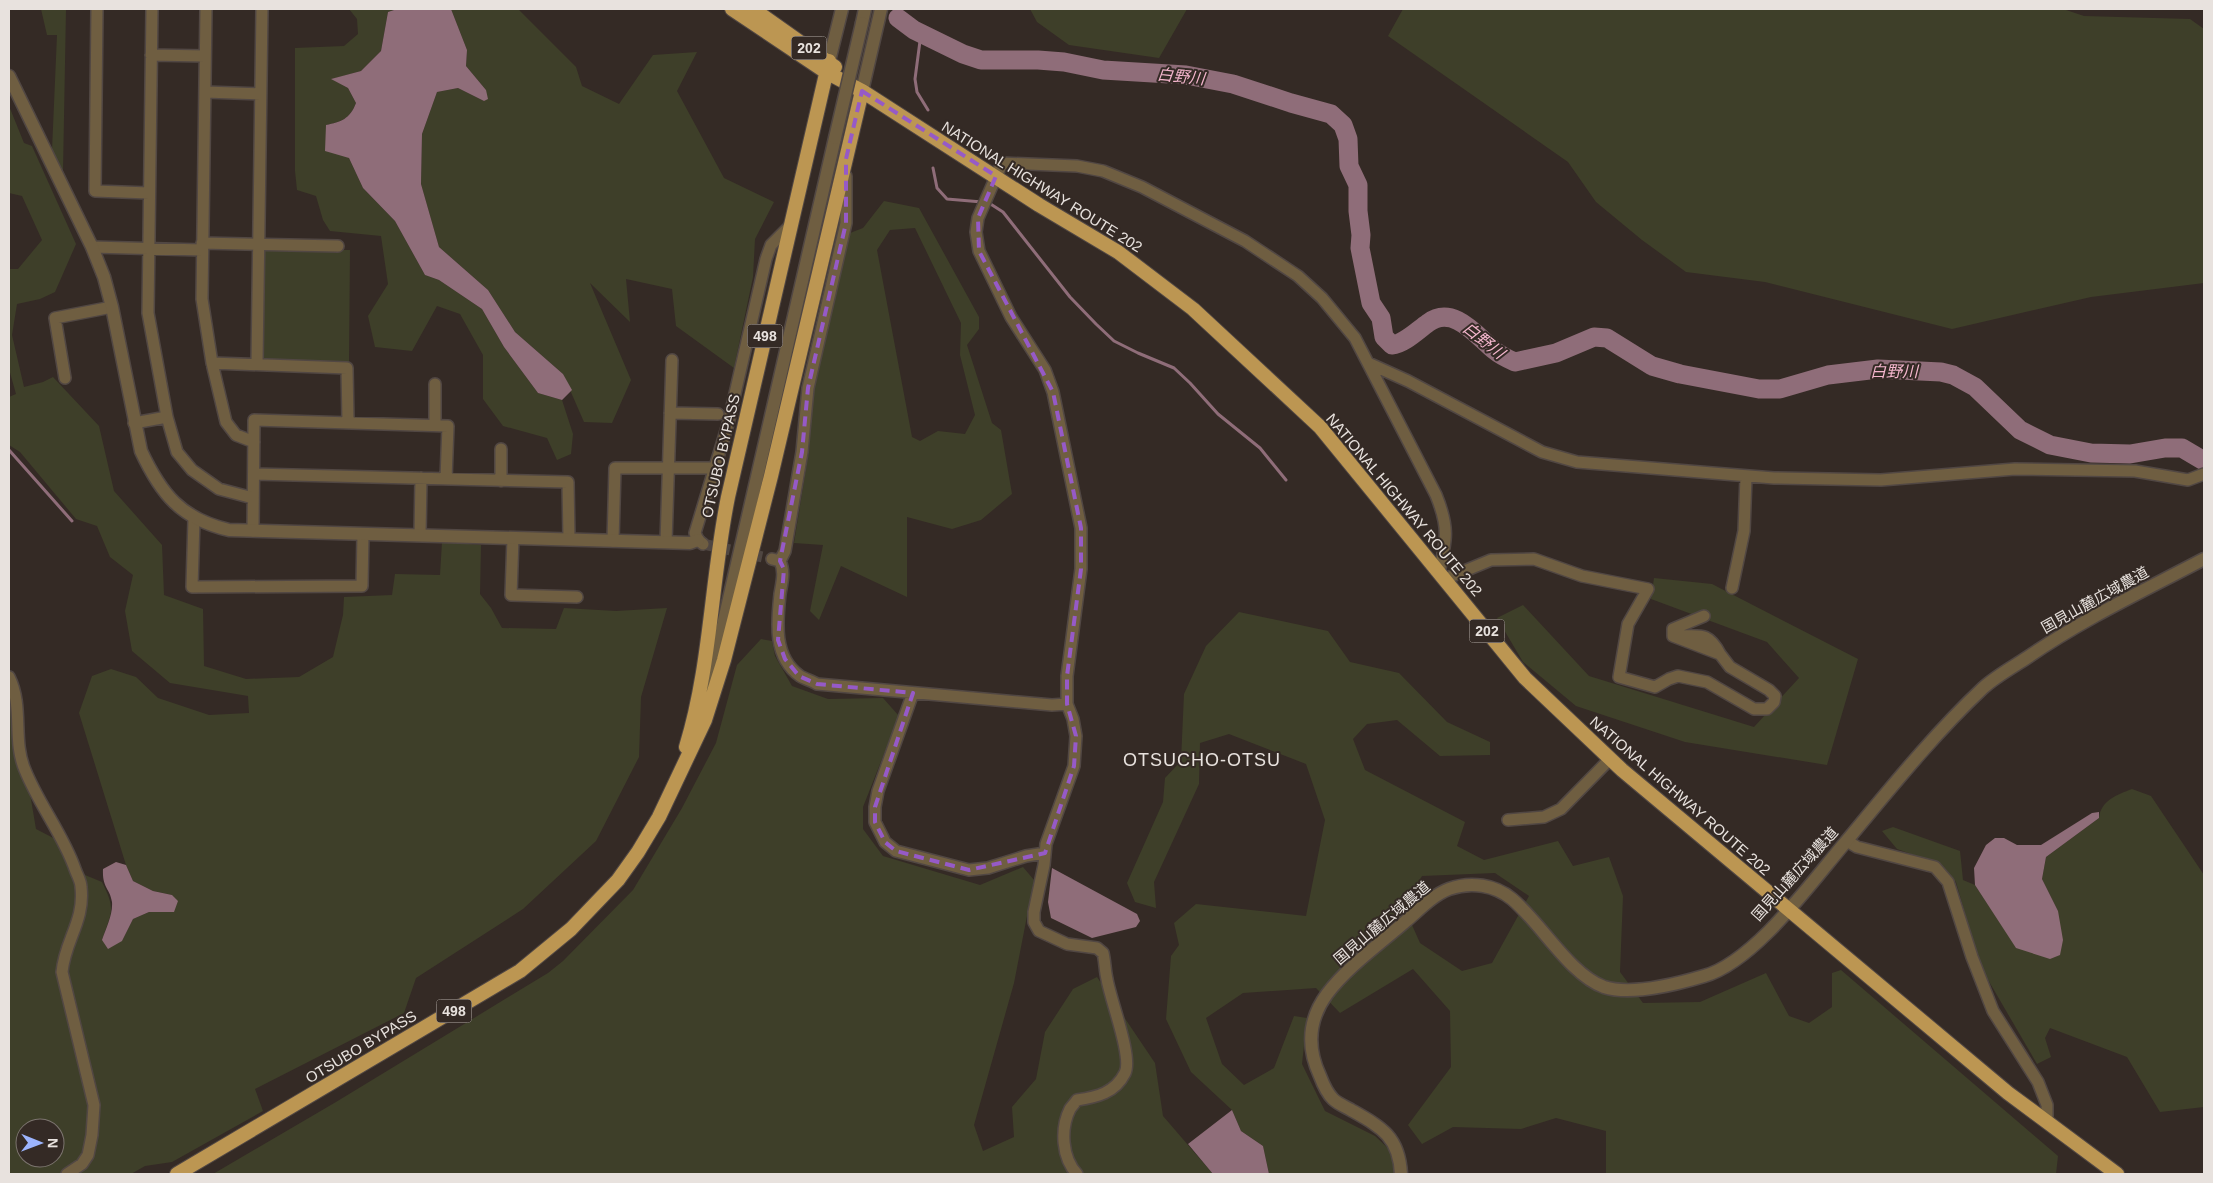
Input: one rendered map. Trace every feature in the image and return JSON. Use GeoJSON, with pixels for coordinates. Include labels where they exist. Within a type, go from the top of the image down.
{"type":"FeatureCollection","features":[{"type":"Feature","properties":{"kind":"highway","name":"NATIONAL HIGHWAY ROUTE 202"},"geometry":{"type":"LineString","coordinates":[[732,9],[828,67]]}},
{"type":"Feature","properties":{"kind":"highway","name":"NATIONAL HIGHWAY ROUTE 202"},"geometry":{"type":"LineString","coordinates":[[753,9],[862,91],[1039,205],[1118,252],[1193,310],[1320,427],[1525,678],[1610,759],[2008,1093],[2117,1174]]}},
{"type":"Feature","properties":{"kind":"highway","name":"OTSUBO BYPASS"},"geometry":{"type":"LineString","coordinates":[[638,852],[671,786],[693,724],[705,665],[721,532],[828,67]]}},
{"type":"Feature","properties":{"kind":"highway","name":"OTSUBO BYPASS"},"geometry":{"type":"LineString","coordinates":[[177,1174],[520,971],[571,929],[595,905],[618,880],[638,852],[675,786],[706,720],[724,660],[772,476],[862,91]]}},
{"type":"Feature","properties":{"kind":"street"},"geometry":{"type":"LineString","coordinates":[[97,9],[95,191],[149,193]]}},
{"type":"Feature","properties":{"kind":"street"},"geometry":{"type":"LineString","coordinates":[[152,9],[148,313],[168,417],[177,452],[192,470],[219,489],[253,498]]}},
{"type":"Feature","properties":{"kind":"street"},"geometry":{"type":"LineString","coordinates":[[206,9],[202,299],[212,363],[226,422],[236,435],[254,442]]}},
{"type":"Feature","properties":{"kind":"street"},"geometry":{"type":"LineString","coordinates":[[257,364],[262,9]]}},
{"type":"Feature","properties":{"kind":"street"},"geometry":{"type":"LineString","coordinates":[[828,67],[842,9]]}},
{"type":"Feature","properties":{"kind":"street"},"geometry":{"type":"LineString","coordinates":[[675,786],[700,719],[713,671],[865,9]]}},
{"type":"Feature","properties":{"kind":"street"},"geometry":{"type":"LineString","coordinates":[[862,91],[881,9]]}},
{"type":"Feature","properties":{"kind":"street"},"geometry":{"type":"LineString","coordinates":[[151,55],[205,56]]}},
{"type":"Feature","properties":{"kind":"street"},"geometry":{"type":"LineString","coordinates":[[9,76],[92,247],[104,277],[112,307],[134,423],[141,451],[151,473],[176,505],[194,519],[211,526],[229,530],[700,542],[695,533],[728,424],[766,259],[772,246],[791,225]]}},
{"type":"Feature","properties":{"kind":"street"},"geometry":{"type":"LineString","coordinates":[[205,92],[260,94]]}},
{"type":"Feature","properties":{"kind":"street"},"geometry":{"type":"LineString","coordinates":[[846,159],[846,223],[808,388],[802,452],[785,552],[776,560],[784,569],[777,623],[778,640],[786,659],[799,676],[817,684],[1052,705],[1067,704]]}},
{"type":"Feature","properties":{"kind":"street"},"geometry":{"type":"LineString","coordinates":[[1077,1174],[1070,1167],[1064,1147],[1064,1127],[1070,1108],[1077,1100],[1102,1095],[1116,1085],[1126,1071],[1126,1050],[1107,980],[1104,953],[1097,948],[1067,944],[1039,931],[1034,922],[1034,912],[1046,844],[1074,766],[1076,736],[1074,719],[1067,704],[1067,676],[1081,569],[1080,528],[1074,492],[1045,370],[1011,317],[979,251],[976,232],[978,218],[1002,163],[1076,166],[1103,171],[1142,187],[1245,241],[1298,276],[1337,314],[1356,338],[1418,458],[1446,519],[1442,575],[1491,560],[1534,559],[1582,576],[1648,589],[1628,624],[1619,677],[1656,687],[1669,678],[1678,676],[1707,682],[1754,709],[1767,709],[1774,702],[1775,696],[1769,690],[1730,667],[1720,654],[1673,636],[1673,629],[1704,616]]}},
{"type":"Feature","properties":{"kind":"street"},"geometry":{"type":"LineString","coordinates":[[92,247],[338,246]]}},
{"type":"Feature","properties":{"kind":"street"},"geometry":{"type":"LineString","coordinates":[[65,378],[54,318],[112,307]]}},
{"type":"Feature","properties":{"kind":"street"},"geometry":{"type":"LineString","coordinates":[[666,542],[672,360]]}},
{"type":"Feature","properties":{"kind":"street"},"geometry":{"type":"LineString","coordinates":[[212,363],[347,368],[348,422]]}},
{"type":"Feature","properties":{"kind":"street"},"geometry":{"type":"LineString","coordinates":[[1368,363],[1408,381],[1447,403],[1557,458],[1577,462],[1746,477],[1881,480],[2015,469],[2135,471],[2188,480],[2204,474]]}},
{"type":"Feature","properties":{"kind":"street"},"geometry":{"type":"LineString","coordinates":[[435,384],[435,425]]}},
{"type":"Feature","properties":{"kind":"street"},"geometry":{"type":"LineString","coordinates":[[670,413],[718,414]]}},
{"type":"Feature","properties":{"kind":"street"},"geometry":{"type":"LineString","coordinates":[[134,423],[168,417]]}},
{"type":"Feature","properties":{"kind":"street"},"geometry":{"type":"LineString","coordinates":[[253,531],[254,420],[448,426],[446,479]]}},
{"type":"Feature","properties":{"kind":"street"},"geometry":{"type":"LineString","coordinates":[[501,449],[501,481]]}},
{"type":"Feature","properties":{"kind":"street"},"geometry":{"type":"LineString","coordinates":[[613,541],[615,468],[715,468]]}},
{"type":"Feature","properties":{"kind":"street"},"geometry":{"type":"LineString","coordinates":[[254,474],[568,482],[569,540]]}},
{"type":"Feature","properties":{"kind":"street"},"geometry":{"type":"LineString","coordinates":[[1732,588],[1744,531],[1746,477]]}},
{"type":"Feature","properties":{"kind":"street"},"geometry":{"type":"LineString","coordinates":[[420,535],[421,478]]}},
{"type":"Feature","properties":{"kind":"street"},"geometry":{"type":"LineString","coordinates":[[194,519],[192,587],[362,586],[363,534]]}},
{"type":"Feature","properties":{"kind":"street"},"geometry":{"type":"LineString","coordinates":[[512,538],[511,595],[578,597]]}},
{"type":"Feature","properties":{"kind":"street","name":"国見山麓広域農道"},"geometry":{"type":"LineString","coordinates":[[1401,1174],[1398,1152],[1380,1126],[1333,1099],[1322,1082],[1313,1061],[1310,1042],[1312,1023],[1319,1007],[1335,984],[1430,902],[1448,889],[1467,885],[1485,885],[1498,889],[1513,900],[1580,972],[1603,986],[1622,990],[1674,984],[1708,976],[1730,965],[1789,910],[1946,724],[1987,684],[2086,621],[2204,559]]}},
{"type":"Feature","properties":{"kind":"street"},"geometry":{"type":"LineString","coordinates":[[9,677],[18,702],[20,752],[24,770],[70,852],[81,887],[81,914],[63,954],[62,972],[94,1105],[92,1135],[88,1154],[82,1164],[68,1174]]}},
{"type":"Feature","properties":{"kind":"street"},"geometry":{"type":"LineString","coordinates":[[913,693],[878,791],[875,806],[875,822],[885,842],[896,850],[969,870],[988,868],[1026,856],[1045,853]]}},
{"type":"Feature","properties":{"kind":"street"},"geometry":{"type":"LineString","coordinates":[[1508,820],[1544,817],[1561,809],[1610,759]]}},
{"type":"Feature","properties":{"kind":"street"},"geometry":{"type":"LineString","coordinates":[[1847,841],[1856,847],[1935,867],[1948,882],[1972,957],[1993,1012],[2038,1082],[2047,1105],[2047,1122]]}},
{"type":"Feature","properties":{"kind":"highlighted area"},"geometry":{"type":"Polygon","coordinates":[[[862,91],[996,176],[978,218],[979,251],[1053,392],[1081,528],[1081,569],[1067,676],[1067,704],[1076,736],[1074,766],[1045,853],[969,870],[896,851],[885,842],[875,822],[875,807],[913,693],[817,684],[799,676],[785,659],[778,640],[784,569],[780,561],[802,452],[808,388],[846,223],[846,159],[862,91]]]}},
{"type":"Feature","properties":{"kind":"green space"},"geometry":{"type":"Polygon","coordinates":[[[41,9],[66,9],[63,171],[52,150],[57,35],[47,35],[41,9]]]}},
{"type":"Feature","properties":{"kind":"green space"},"geometry":{"type":"Polygon","coordinates":[[[349,9],[397,9],[388,12],[381,51],[361,71],[332,79],[348,88],[356,103],[351,113],[344,119],[326,125],[349,158],[363,188],[395,221],[425,275],[439,280],[482,309],[504,347],[538,393],[562,400],[573,434],[571,454],[557,460],[547,438],[503,426],[483,399],[483,355],[460,314],[437,306],[412,351],[375,347],[368,316],[388,284],[381,236],[330,231],[323,220],[316,196],[297,190],[295,171],[295,48],[344,46],[358,34],[357,19],[349,9]]]}},
{"type":"Feature","properties":{"kind":"green space"},"geometry":{"type":"Polygon","coordinates":[[[451,9],[518,9],[576,67],[582,86],[619,104],[653,55],[697,52],[677,91],[724,178],[774,202],[755,239],[753,277],[734,368],[676,326],[672,289],[626,279],[630,322],[590,283],[631,380],[612,423],[584,422],[563,374],[515,332],[488,290],[439,247],[421,184],[422,134],[437,92],[458,88],[484,101],[486,90],[466,66],[467,50],[451,9]]]}},
{"type":"Feature","properties":{"kind":"green space"},"geometry":{"type":"Polygon","coordinates":[[[1030,9],[1187,9],[1159,58],[1069,45],[1037,22],[1030,9]]]}},
{"type":"Feature","properties":{"kind":"green space"},"geometry":{"type":"Polygon","coordinates":[[[1403,9],[2063,9],[2084,16],[2190,19],[2204,29],[2204,283],[2091,297],[1952,329],[1765,282],[1686,272],[1642,240],[1596,202],[1568,162],[1388,36],[1403,9]]]}},
{"type":"Feature","properties":{"kind":"green space"},"geometry":{"type":"Polygon","coordinates":[[[9,106],[24,143],[32,146],[76,244],[55,292],[40,299],[17,304],[12,335],[24,387],[53,377],[99,426],[114,491],[162,545],[164,595],[203,609],[204,666],[246,679],[299,677],[333,657],[343,615],[344,597],[392,595],[395,574],[440,575],[442,542],[481,545],[480,594],[491,608],[502,628],[556,629],[564,608],[616,611],[667,608],[641,697],[639,757],[596,841],[523,909],[416,978],[404,1013],[255,1089],[263,1111],[172,1162],[145,1166],[131,1174],[9,1174],[9,692],[25,764],[36,829],[61,842],[85,875],[102,882],[111,905],[111,911],[102,940],[122,941],[133,919],[149,912],[174,912],[172,895],[153,891],[133,881],[126,865],[79,713],[92,676],[111,669],[136,677],[158,698],[209,715],[249,713],[248,696],[170,683],[132,651],[125,611],[133,575],[110,557],[97,526],[76,519],[20,452],[9,445],[9,397],[16,394],[9,369],[9,269],[18,269],[42,240],[22,196],[9,193],[9,106]]]}},
{"type":"Feature","properties":{"kind":"green space"},"geometry":{"type":"Polygon","coordinates":[[[884,201],[919,208],[979,317],[979,329],[967,345],[992,423],[1001,430],[1012,494],[981,520],[952,529],[907,517],[907,597],[841,566],[819,620],[810,611],[823,545],[794,543],[809,450],[813,385],[850,233],[863,228],[884,201]],[[915,228],[890,230],[877,250],[912,437],[920,441],[938,431],[965,434],[975,415],[960,355],[961,323],[915,228]]]}},
{"type":"Feature","properties":{"kind":"green space"},"geometry":{"type":"Polygon","coordinates":[[[261,249],[350,250],[349,362],[260,360],[261,249]]]}},
{"type":"Feature","properties":{"kind":"green space"},"geometry":{"type":"Polygon","coordinates":[[[1654,578],[1712,584],[1858,659],[1827,765],[1685,742],[1576,706],[1523,662],[1497,618],[1523,605],[1589,676],[1754,727],[1799,678],[1767,642],[1651,599],[1654,578]]]}},
{"type":"Feature","properties":{"kind":"green space"},"geometry":{"type":"Polygon","coordinates":[[[1239,612],[1328,631],[1350,662],[1399,673],[1447,722],[1490,742],[1490,755],[1440,756],[1397,720],[1367,724],[1353,739],[1365,770],[1465,822],[1457,846],[1484,860],[1558,841],[1573,866],[1609,857],[1623,896],[1620,972],[1643,1003],[1700,1002],[1766,973],[1789,1016],[1809,1023],[1832,1007],[1832,973],[1841,970],[2058,1156],[2056,1174],[1606,1174],[1606,1131],[1556,1118],[1521,1129],[1453,1127],[1422,1144],[1408,1125],[1451,1067],[1450,1011],[1413,969],[1340,1013],[1316,988],[1243,993],[1206,1018],[1222,1064],[1244,1085],[1274,1068],[1294,1016],[1307,1018],[1302,1064],[1325,1111],[1375,1136],[1406,1165],[1407,1174],[1269,1174],[1263,1146],[1241,1131],[1232,1110],[1191,1072],[1166,1019],[1171,956],[1179,945],[1174,923],[1196,904],[1306,916],[1325,820],[1306,764],[1229,734],[1200,743],[1199,784],[1154,882],[1156,908],[1135,902],[1127,883],[1163,802],[1165,778],[1181,761],[1184,694],[1206,646],[1239,612]],[[1495,873],[1422,876],[1404,907],[1420,943],[1462,971],[1492,963],[1529,896],[1495,873]]]}},
{"type":"Feature","properties":{"kind":"green space"},"geometry":{"type":"Polygon","coordinates":[[[761,639],[772,641],[775,656],[792,686],[828,699],[883,698],[899,716],[863,807],[863,829],[883,856],[980,885],[1023,867],[1034,880],[1014,983],[974,1125],[983,1151],[1014,1137],[1012,1107],[1036,1079],[1045,1032],[1073,989],[1097,977],[1155,1063],[1163,1116],[1213,1174],[213,1174],[336,1102],[548,973],[563,961],[633,890],[682,808],[716,743],[737,665],[761,639]]]}},
{"type":"Feature","properties":{"kind":"green space"},"geometry":{"type":"Polygon","coordinates":[[[2132,789],[2151,796],[2204,875],[2204,1107],[2160,1112],[2127,1057],[2050,1028],[2045,1038],[2051,1057],[2037,1064],[1980,966],[1956,882],[1942,865],[1897,849],[1882,831],[1893,827],[1960,851],[1963,880],[1975,885],[2016,947],[2058,911],[2042,879],[2046,857],[2099,818],[2106,802],[2132,789]]]}},
{"type":"Feature","properties":{"kind":"shaded area"},"geometry":{"type":"Polygon","coordinates":[[[397,9],[451,9],[467,50],[466,66],[486,90],[488,99],[484,101],[458,88],[437,92],[422,134],[421,184],[439,247],[488,290],[515,332],[563,374],[572,390],[562,400],[538,393],[504,347],[482,309],[439,280],[425,275],[395,221],[363,188],[349,158],[325,151],[326,125],[344,119],[351,113],[356,103],[348,88],[331,79],[361,71],[381,51],[388,12],[397,9]]]}},
{"type":"Feature","properties":{"kind":"shaded area"},"geometry":{"type":"Polygon","coordinates":[[[2099,812],[2099,818],[2046,857],[2042,879],[2058,911],[2063,940],[2060,955],[2050,959],[2016,948],[1975,885],[1974,868],[1986,845],[1995,838],[2004,838],[2017,845],[2041,845],[2092,813],[2099,812]]]}},
{"type":"Feature","properties":{"kind":"shaded area"},"geometry":{"type":"Polygon","coordinates":[[[116,862],[126,865],[133,881],[153,891],[172,895],[178,901],[174,912],[149,912],[133,919],[122,941],[108,949],[102,940],[110,917],[112,902],[105,884],[103,869],[116,862]]]}},
{"type":"Feature","properties":{"kind":"shaded area"},"geometry":{"type":"Polygon","coordinates":[[[1052,868],[1137,914],[1140,921],[1136,927],[1092,938],[1051,918],[1048,902],[1052,868]]]}},
{"type":"Feature","properties":{"kind":"shaded area"},"geometry":{"type":"Polygon","coordinates":[[[1232,1110],[1241,1131],[1263,1146],[1269,1174],[1213,1174],[1188,1144],[1232,1110]]]}},
{"type":"Feature","properties":{"kind":"waterway","name":"白野川"},"geometry":{"type":"LineString","coordinates":[[898,18],[914,30],[963,54],[981,60],[1038,60],[1064,62],[1103,70],[1186,75],[1233,84],[1331,114],[1343,125],[1348,139],[1349,166],[1358,185],[1360,248],[1371,303],[1381,318],[1384,337],[1392,345],[1406,339],[1437,318],[1446,317],[1464,324],[1496,352],[1515,362],[1556,353],[1594,337],[1607,338],[1652,366],[1680,374],[1759,389],[1780,389],[1828,375],[1878,369],[1941,372],[1953,375],[1975,387],[2020,430],[2050,445],[2091,453],[2130,454],[2165,448],[2182,448],[2204,461]]}},
{"type":"Feature","properties":{"kind":"waterway"},"geometry":{"type":"LineString","coordinates":[[914,30],[920,41],[915,79],[917,92],[928,110]]}},
{"type":"Feature","properties":{"kind":"waterway"},"geometry":{"type":"LineString","coordinates":[[933,168],[937,188],[947,199],[982,202]]}},
{"type":"Feature","properties":{"kind":"waterway"},"geometry":{"type":"LineString","coordinates":[[989,203],[1003,212],[1070,297],[1114,341],[1174,368],[1218,414],[1260,448],[1286,480]]}},
{"type":"Feature","properties":{"kind":"waterway"},"geometry":{"type":"LineString","coordinates":[[9,450],[72,521]]}},
{"type":"Feature","properties":{"kind":"tunnel"},"geometry":{"type":"LineString","coordinates":[[703,544],[772,559]]}},
{"type":"Feature","properties":{"kind":"district","name":"OTSUCHO-OTSU"},"geometry":{"type":"Point","coordinates":[1202,760]}}]}
